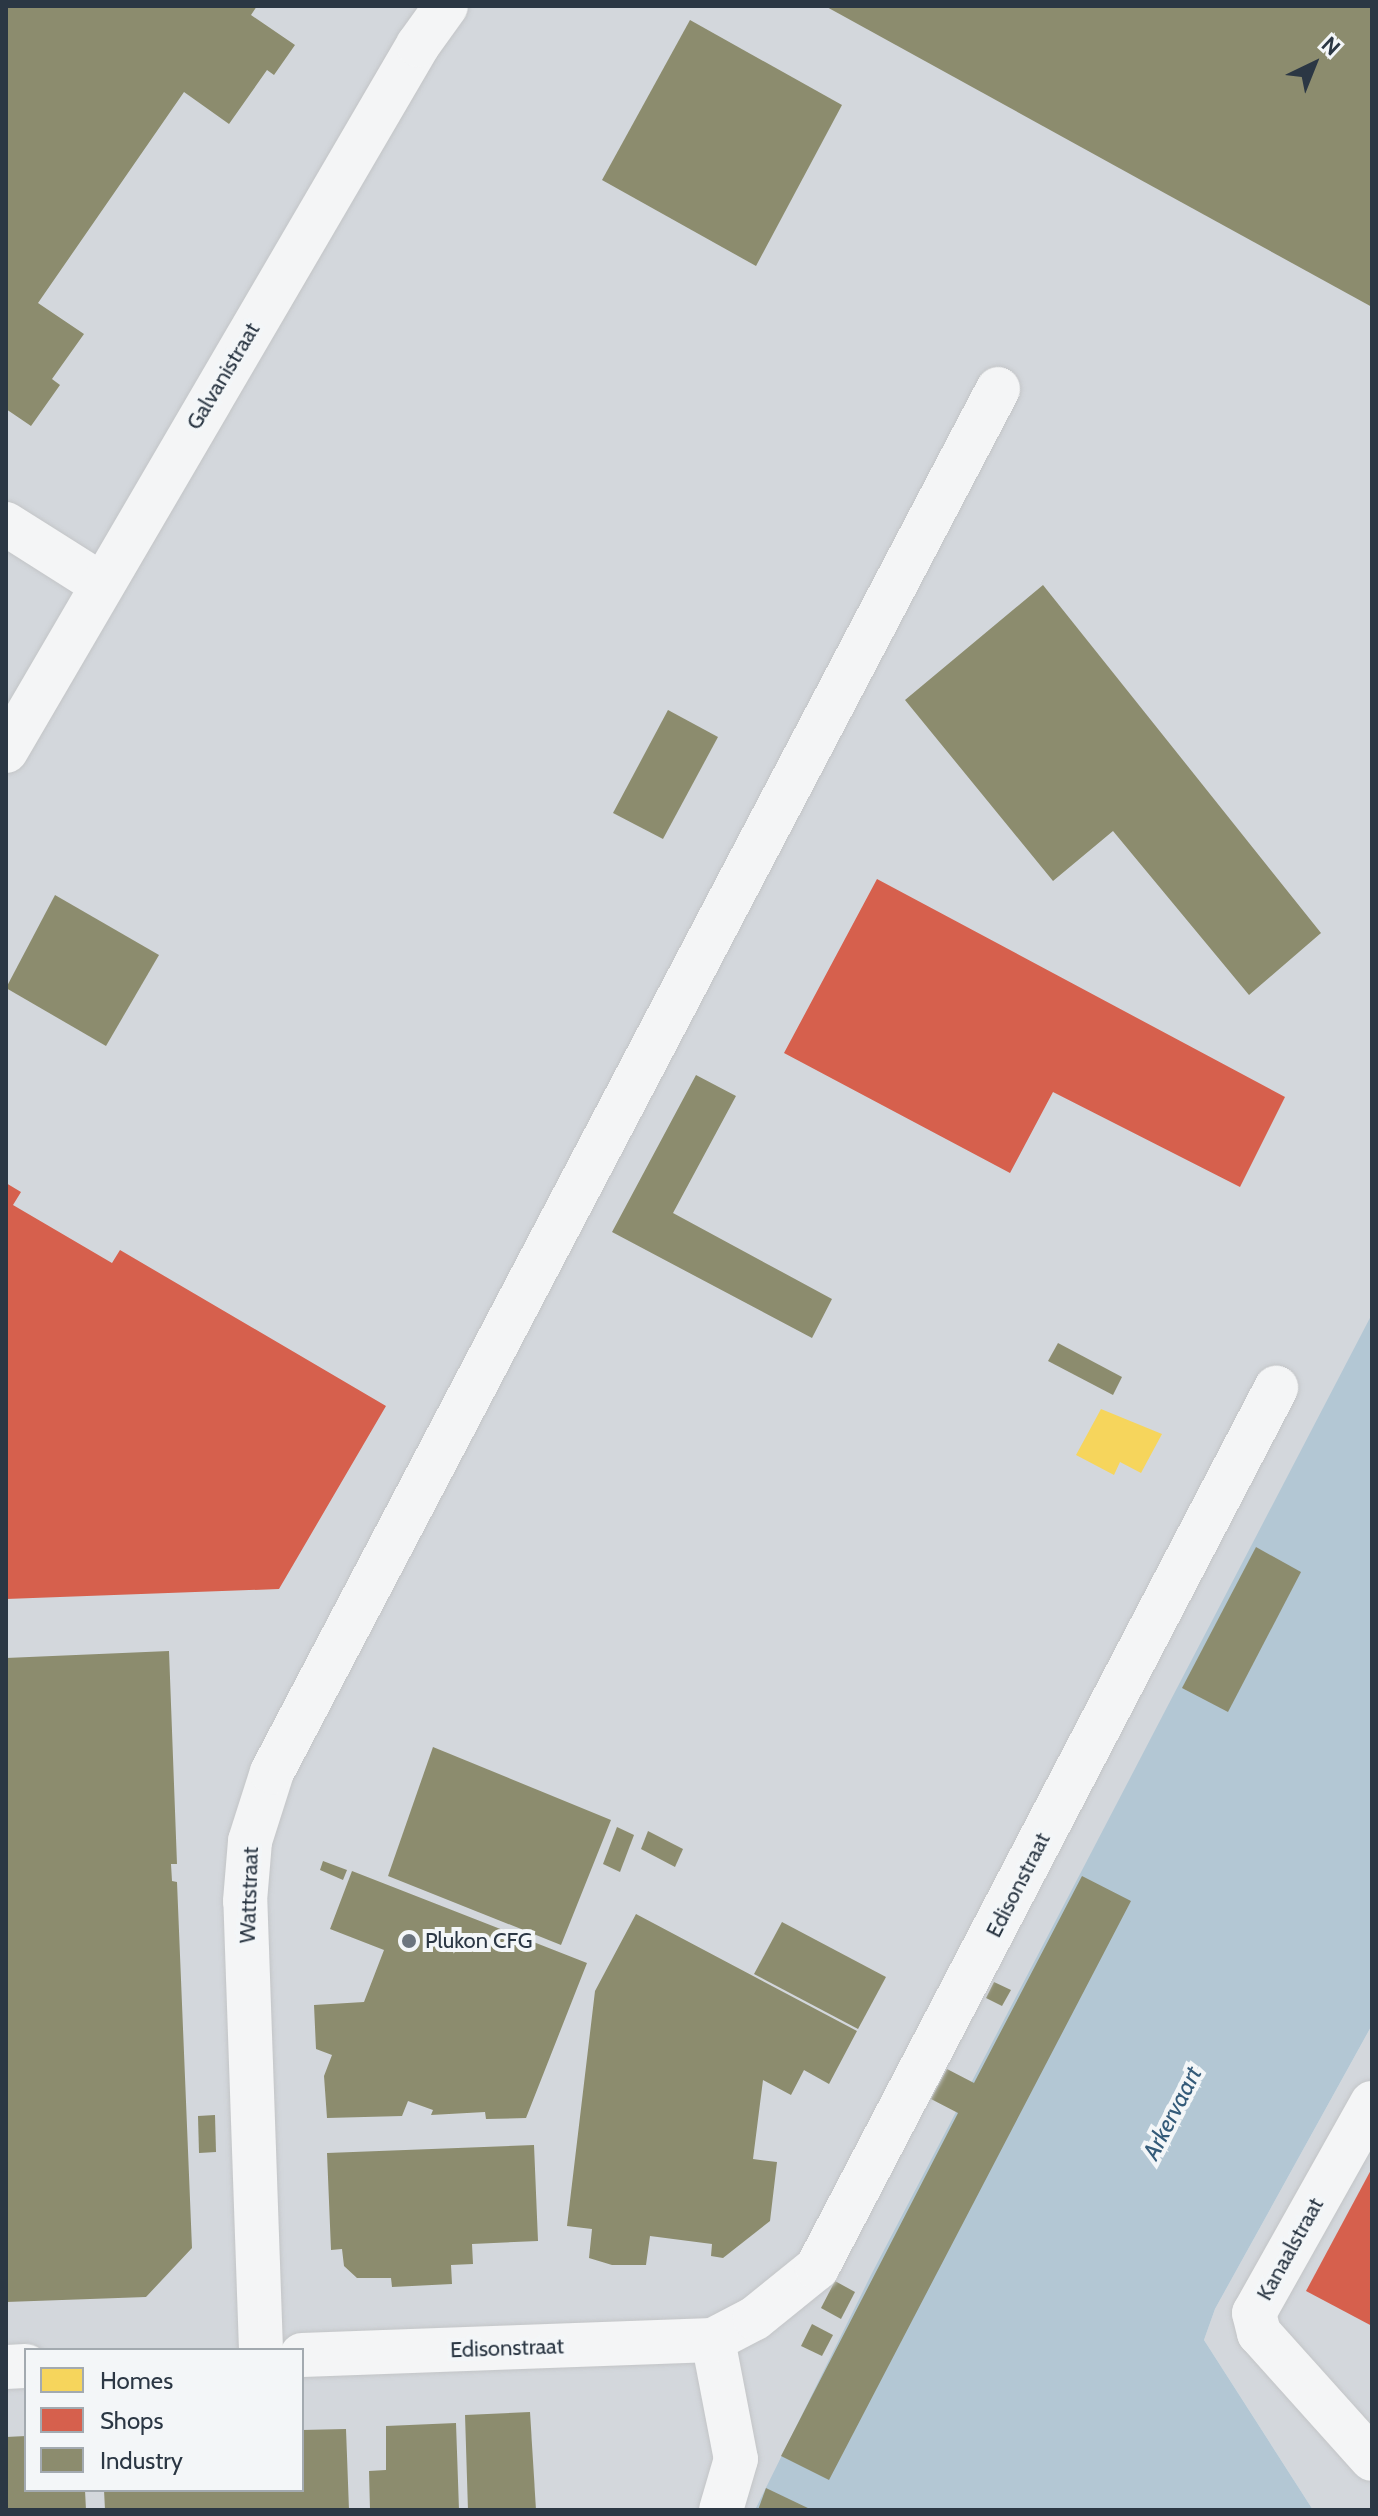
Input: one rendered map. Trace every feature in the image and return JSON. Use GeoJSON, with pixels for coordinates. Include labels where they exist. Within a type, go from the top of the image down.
{"type":"FeatureCollection","features":[{"type":"Feature","properties":{"kind":"street","name":"Galvanistraat"},"geometry":{"type":"LineString","coordinates":[[6,751],[101,584],[446,6]]}},
{"type":"Feature","properties":{"kind":"street","name":"Wattstraat"},"geometry":{"type":"LineString","coordinates":[[261,2348],[245,1901],[250,1841],[293,1724],[998,389]]}},
{"type":"Feature","properties":{"kind":"street"},"geometry":{"type":"LineString","coordinates":[[6,524],[101,584]]}},
{"type":"Feature","properties":{"kind":"street","name":"Edisonstraat"},"geometry":{"type":"LineString","coordinates":[[304,2355],[713,2340],[787,2296],[817,2268],[836,2237],[1276,1388]]}},
{"type":"Feature","properties":{"kind":"street","name":"Kanaalstraat"},"geometry":{"type":"LineString","coordinates":[[1372,2103],[1254,2313],[1259,2333],[1372,2459]]}},
{"type":"Feature","properties":{"kind":"street"},"geometry":{"type":"LineString","coordinates":[[713,2340],[736,2459],[721,2510]]}},
{"type":"Feature","properties":{"kind":"shaded area"},"geometry":{"type":"Polygon","coordinates":[[[6,6],[1372,6],[1372,1480],[826,2510],[6,2510],[6,6]]]}},
{"type":"Feature","properties":{"kind":"shaded area"},"geometry":{"type":"Polygon","coordinates":[[[1372,2025],[1372,2510],[1313,2510],[1204,2340],[1215,2309],[1372,2025]]]}},
{"type":"Feature","properties":{"kind":"water","name":"Arkervaart"},"geometry":{"type":"Polygon","coordinates":[[[1372,1314],[1372,2025],[1215,2309],[1204,2340],[1313,2510],[755,2510],[871,2275],[1372,1314]]]}},
{"type":"Feature","properties":{"kind":"building: Homes"},"geometry":{"type":"Polygon","coordinates":[[[1101,1409],[1162,1434],[1141,1473],[1120,1462],[1114,1475],[1076,1455],[1101,1409]]]}},
{"type":"Feature","properties":{"kind":"building: Shops"},"geometry":{"type":"Polygon","coordinates":[[[877,879],[1285,1097],[1240,1187],[1053,1092],[1010,1173],[784,1053],[877,879]]]}},
{"type":"Feature","properties":{"kind":"building: Shops"},"geometry":{"type":"Polygon","coordinates":[[[6,1183],[21,1192],[13,1205],[112,1263],[120,1250],[386,1406],[279,1589],[6,1599],[6,1183]]]}},
{"type":"Feature","properties":{"kind":"building: Shops"},"geometry":{"type":"Polygon","coordinates":[[[1372,2168],[1372,2326],[1306,2291],[1372,2168]]]}},
{"type":"Feature","properties":{"kind":"building: Industry"},"geometry":{"type":"Polygon","coordinates":[[[6,6],[257,6],[251,15],[295,45],[274,75],[267,70],[229,124],[184,92],[38,303],[84,334],[52,379],[60,385],[31,426],[6,409],[6,6]]]}},
{"type":"Feature","properties":{"kind":"building: Industry"},"geometry":{"type":"Polygon","coordinates":[[[825,6],[1372,6],[1372,307],[1139,179],[825,6]]]}},
{"type":"Feature","properties":{"kind":"building: Industry"},"geometry":{"type":"Polygon","coordinates":[[[690,20],[842,105],[756,266],[602,180],[690,20]]]}},
{"type":"Feature","properties":{"kind":"building: Industry"},"geometry":{"type":"Polygon","coordinates":[[[1043,585],[1321,933],[1249,995],[1113,831],[1053,881],[905,700],[1043,585]]]}},
{"type":"Feature","properties":{"kind":"building: Industry"},"geometry":{"type":"Polygon","coordinates":[[[668,710],[718,737],[663,839],[613,813],[668,710]]]}},
{"type":"Feature","properties":{"kind":"building: Industry"},"geometry":{"type":"Polygon","coordinates":[[[55,895],[159,955],[106,1046],[6,988],[55,895]]]}},
{"type":"Feature","properties":{"kind":"building: Industry"},"geometry":{"type":"Polygon","coordinates":[[[696,1075],[736,1096],[673,1213],[832,1299],[812,1338],[612,1232],[696,1075]]]}},
{"type":"Feature","properties":{"kind":"building: Industry"},"geometry":{"type":"Polygon","coordinates":[[[1058,1343],[1122,1377],[1113,1395],[1048,1361],[1058,1343]]]}},
{"type":"Feature","properties":{"kind":"building: Industry"},"geometry":{"type":"Polygon","coordinates":[[[1256,1547],[1301,1572],[1228,1712],[1182,1688],[1256,1547]]]}},
{"type":"Feature","properties":{"kind":"building: Industry"},"geometry":{"type":"Polygon","coordinates":[[[169,1651],[177,1864],[171,1864],[172,1881],[177,1882],[192,2248],[146,2297],[6,2302],[6,1658],[169,1651]]]}},
{"type":"Feature","properties":{"kind":"building: Industry"},"geometry":{"type":"Polygon","coordinates":[[[433,1747],[611,1820],[561,1945],[388,1876],[433,1747]]]}},
{"type":"Feature","properties":{"kind":"building: Industry"},"geometry":{"type":"Polygon","coordinates":[[[617,1827],[634,1835],[620,1872],[603,1864],[617,1827]]]}},
{"type":"Feature","properties":{"kind":"building: Industry"},"geometry":{"type":"Polygon","coordinates":[[[648,1831],[683,1849],[675,1867],[641,1849],[648,1831]]]}},
{"type":"Feature","properties":{"kind":"building: Industry"},"geometry":{"type":"Polygon","coordinates":[[[323,1861],[347,1870],[343,1880],[320,1870],[323,1861]]]}},
{"type":"Feature","properties":{"kind":"building: Industry"},"geometry":{"type":"Polygon","coordinates":[[[352,1871],[587,1963],[526,2118],[486,2119],[485,2112],[431,2115],[433,2110],[408,2101],[402,2116],[327,2118],[324,2076],[332,2055],[316,2049],[314,2005],[364,2002],[384,1950],[330,1929],[352,1871]]]}},
{"type":"Feature","properties":{"kind":"building: Industry"},"geometry":{"type":"Polygon","coordinates":[[[1082,1876],[1131,1901],[829,2480],[781,2456],[958,2113],[931,2099],[947,2069],[974,2083],[1082,1876]]]}},
{"type":"Feature","properties":{"kind":"building: Industry"},"geometry":{"type":"Polygon","coordinates":[[[636,1914],[857,2031],[829,2084],[804,2070],[791,2095],[763,2080],[753,2159],[777,2162],[770,2221],[723,2258],[711,2256],[712,2244],[650,2236],[646,2265],[612,2265],[589,2258],[592,2229],[567,2226],[595,1991],[636,1914]]]}},
{"type":"Feature","properties":{"kind":"building: Industry"},"geometry":{"type":"Polygon","coordinates":[[[782,1922],[886,1977],[858,2029],[754,1974],[782,1922]]]}},
{"type":"Feature","properties":{"kind":"building: Industry"},"geometry":{"type":"Polygon","coordinates":[[[994,1982],[1011,1990],[1002,2006],[986,1998],[994,1982]]]}},
{"type":"Feature","properties":{"kind":"building: Industry"},"geometry":{"type":"Polygon","coordinates":[[[215,2115],[216,2152],[199,2153],[198,2116],[215,2115]]]}},
{"type":"Feature","properties":{"kind":"building: Industry"},"geometry":{"type":"Polygon","coordinates":[[[534,2145],[538,2241],[472,2244],[473,2264],[451,2265],[452,2284],[392,2287],[391,2278],[357,2278],[344,2266],[342,2249],[331,2250],[327,2153],[534,2145]]]}},
{"type":"Feature","properties":{"kind":"building: Industry"},"geometry":{"type":"Polygon","coordinates":[[[835,2281],[855,2292],[841,2319],[821,2308],[835,2281]]]}},
{"type":"Feature","properties":{"kind":"building: Industry"},"geometry":{"type":"Polygon","coordinates":[[[812,2324],[833,2335],[822,2356],[801,2346],[812,2324]]]}},
{"type":"Feature","properties":{"kind":"building: Industry"},"geometry":{"type":"Polygon","coordinates":[[[530,2412],[536,2510],[468,2510],[465,2415],[530,2412]]]}},
{"type":"Feature","properties":{"kind":"building: Industry"},"geometry":{"type":"Polygon","coordinates":[[[456,2423],[459,2510],[370,2510],[369,2471],[386,2470],[386,2426],[456,2423]]]}},
{"type":"Feature","properties":{"kind":"building: Industry"},"geometry":{"type":"Polygon","coordinates":[[[346,2429],[349,2510],[105,2510],[104,2492],[304,2492],[304,2430],[346,2429]]]}},
{"type":"Feature","properties":{"kind":"building: Industry"},"geometry":{"type":"Polygon","coordinates":[[[24,2436],[24,2492],[85,2492],[86,2510],[6,2510],[6,2437],[24,2436]]]}},
{"type":"Feature","properties":{"kind":"building: Industry"},"geometry":{"type":"Polygon","coordinates":[[[766,2488],[812,2510],[758,2510],[766,2488]]]}},
{"type":"Feature","properties":{"kind":"place","name":"Plukon CFG"},"geometry":{"type":"Point","coordinates":[409,1941]}}]}
